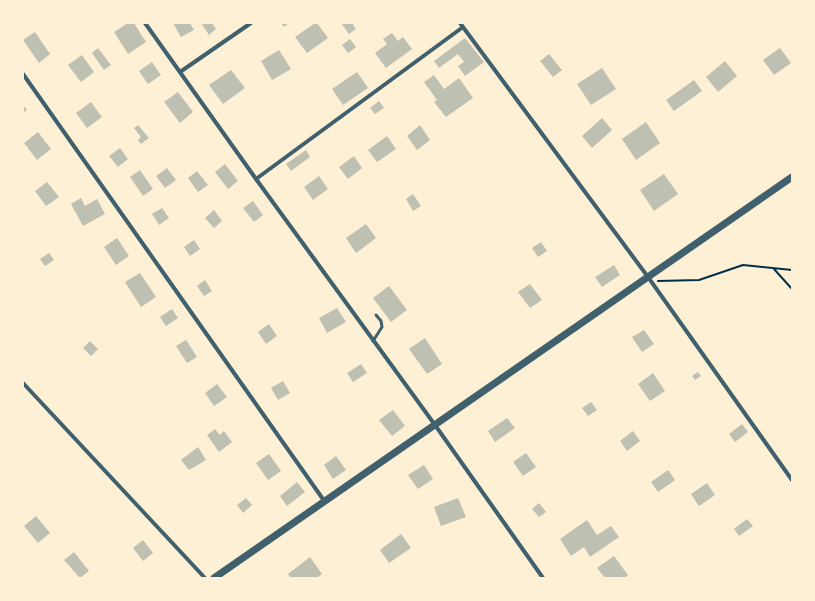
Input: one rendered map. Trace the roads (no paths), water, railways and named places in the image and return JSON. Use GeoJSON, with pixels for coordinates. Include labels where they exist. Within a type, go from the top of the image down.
{"type":"FeatureCollection","features":[{"type":"Feature","properties":{"kind":"street"},"geometry":{"type":"LineString","coordinates":[[145,23],[256,179],[435,425],[543,578]]}},
{"type":"Feature","properties":{"kind":"street"},"geometry":{"type":"LineString","coordinates":[[180,72],[251,23]]}},
{"type":"Feature","properties":{"kind":"street"},"geometry":{"type":"LineString","coordinates":[[460,23],[650,279],[792,480]]}},
{"type":"Feature","properties":{"kind":"street"},"geometry":{"type":"LineString","coordinates":[[256,179],[463,27]]}},
{"type":"Feature","properties":{"kind":"street"},"geometry":{"type":"LineString","coordinates":[[23,74],[325,502]]}},
{"type":"Feature","properties":{"kind":"street"},"geometry":{"type":"LineString","coordinates":[[214,578],[650,279],[792,177]]}},
{"type":"Feature","properties":{"kind":"street"},"geometry":{"type":"LineString","coordinates":[[23,383],[205,578]]}},
{"type":"Feature","properties":{"kind":"lane"},"geometry":{"type":"LineString","coordinates":[[373,340],[382,328],[381,321],[376,315]]}}]}
